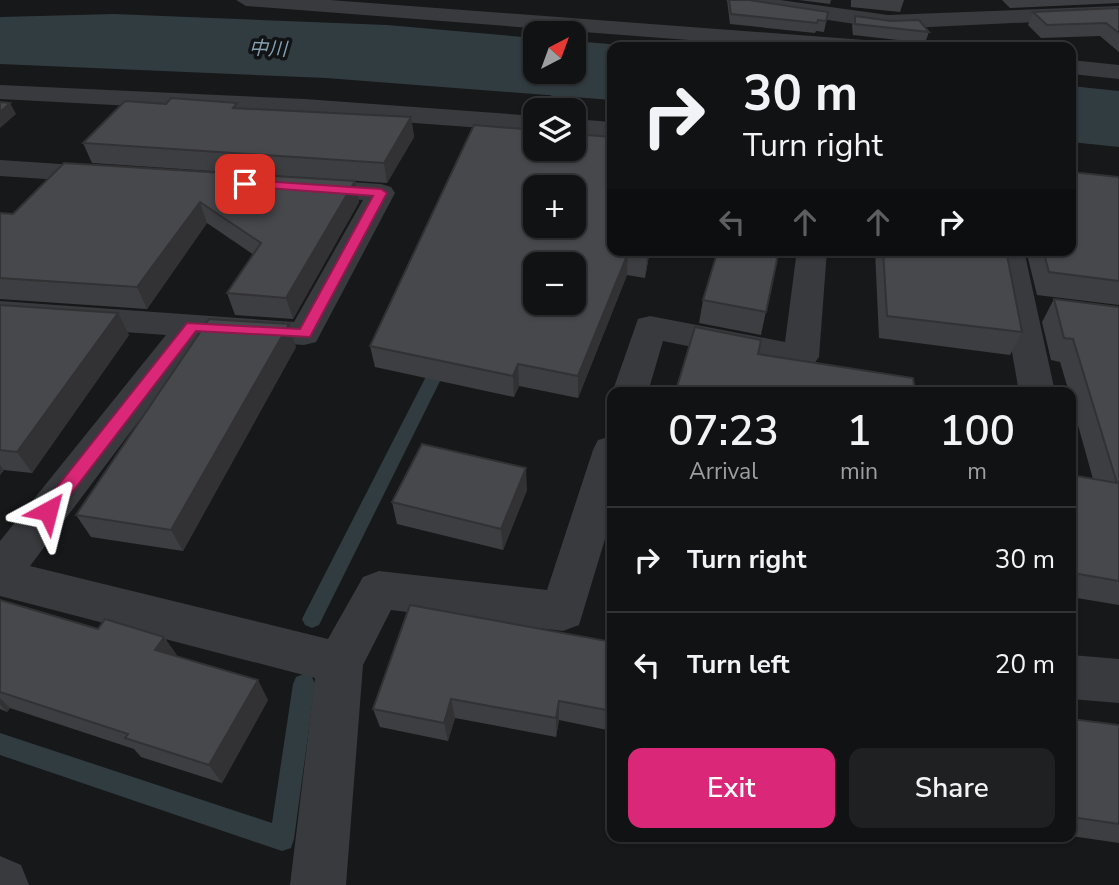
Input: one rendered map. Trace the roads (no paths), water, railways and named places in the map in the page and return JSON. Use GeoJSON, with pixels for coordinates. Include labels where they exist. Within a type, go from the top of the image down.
{"type":"FeatureCollection","features":[{"type":"Feature","properties":{"kind":"street"},"geometry":{"type":"LineString","coordinates":[[736,0],[888,22],[989,20],[1119,12]]}},
{"type":"Feature","properties":{"kind":"street"},"geometry":{"type":"LineString","coordinates":[[262,1],[799,42]]}},
{"type":"Feature","properties":{"kind":"street"},"geometry":{"type":"LineString","coordinates":[[1076,68],[1119,72]]}},
{"type":"Feature","properties":{"kind":"street"},"geometry":{"type":"LineString","coordinates":[[0,92],[291,106],[523,123]]}},
{"type":"Feature","properties":{"kind":"street"},"geometry":{"type":"LineString","coordinates":[[586,128],[607,130]]}},
{"type":"Feature","properties":{"kind":"street"},"geometry":{"type":"LineString","coordinates":[[0,168],[136,177]]}},
{"type":"Feature","properties":{"kind":"street"},"geometry":{"type":"LineString","coordinates":[[0,312],[304,334],[381,193],[272,186]]}},
{"type":"Feature","properties":{"kind":"street"},"geometry":{"type":"LineString","coordinates":[[632,387],[650,327],[801,357],[811,256]]}},
{"type":"Feature","properties":{"kind":"street"},"geometry":{"type":"LineString","coordinates":[[1010,256],[1036,387]]}},
{"type":"Feature","properties":{"kind":"street"},"geometry":{"type":"LineString","coordinates":[[1020,306],[1057,310]]}},
{"type":"Feature","properties":{"kind":"street"},"geometry":{"type":"LineString","coordinates":[[192,326],[0,575],[340,663]]}},
{"type":"Feature","properties":{"kind":"street"},"geometry":{"type":"LineString","coordinates":[[318,885],[340,663],[379,590],[563,611],[607,466]]}},
{"type":"Feature","properties":{"kind":"street"},"geometry":{"type":"LineString","coordinates":[[1076,677],[1119,681]]}},
{"type":"Feature","properties":{"kind":"water","name":"中川"},"geometry":{"type":"Polygon","coordinates":[[[114,14],[387,25],[523,37],[523,84],[586,84],[586,42],[607,44],[607,100],[326,78],[0,64],[0,17],[114,14]]]}},
{"type":"Feature","properties":{"kind":"water"},"geometry":{"type":"Polygon","coordinates":[[[1076,87],[1119,91],[1119,147],[1076,143],[1076,87]]]}},
{"type":"Feature","properties":{"kind":"waterway"},"geometry":{"type":"LineString","coordinates":[[554,98],[567,84]]}},
{"type":"Feature","properties":{"kind":"waterway"},"geometry":{"type":"LineString","coordinates":[[312,619],[443,359]]}},
{"type":"Feature","properties":{"kind":"waterway"},"geometry":{"type":"LineString","coordinates":[[0,744],[282,839],[304,684]]}}]}
